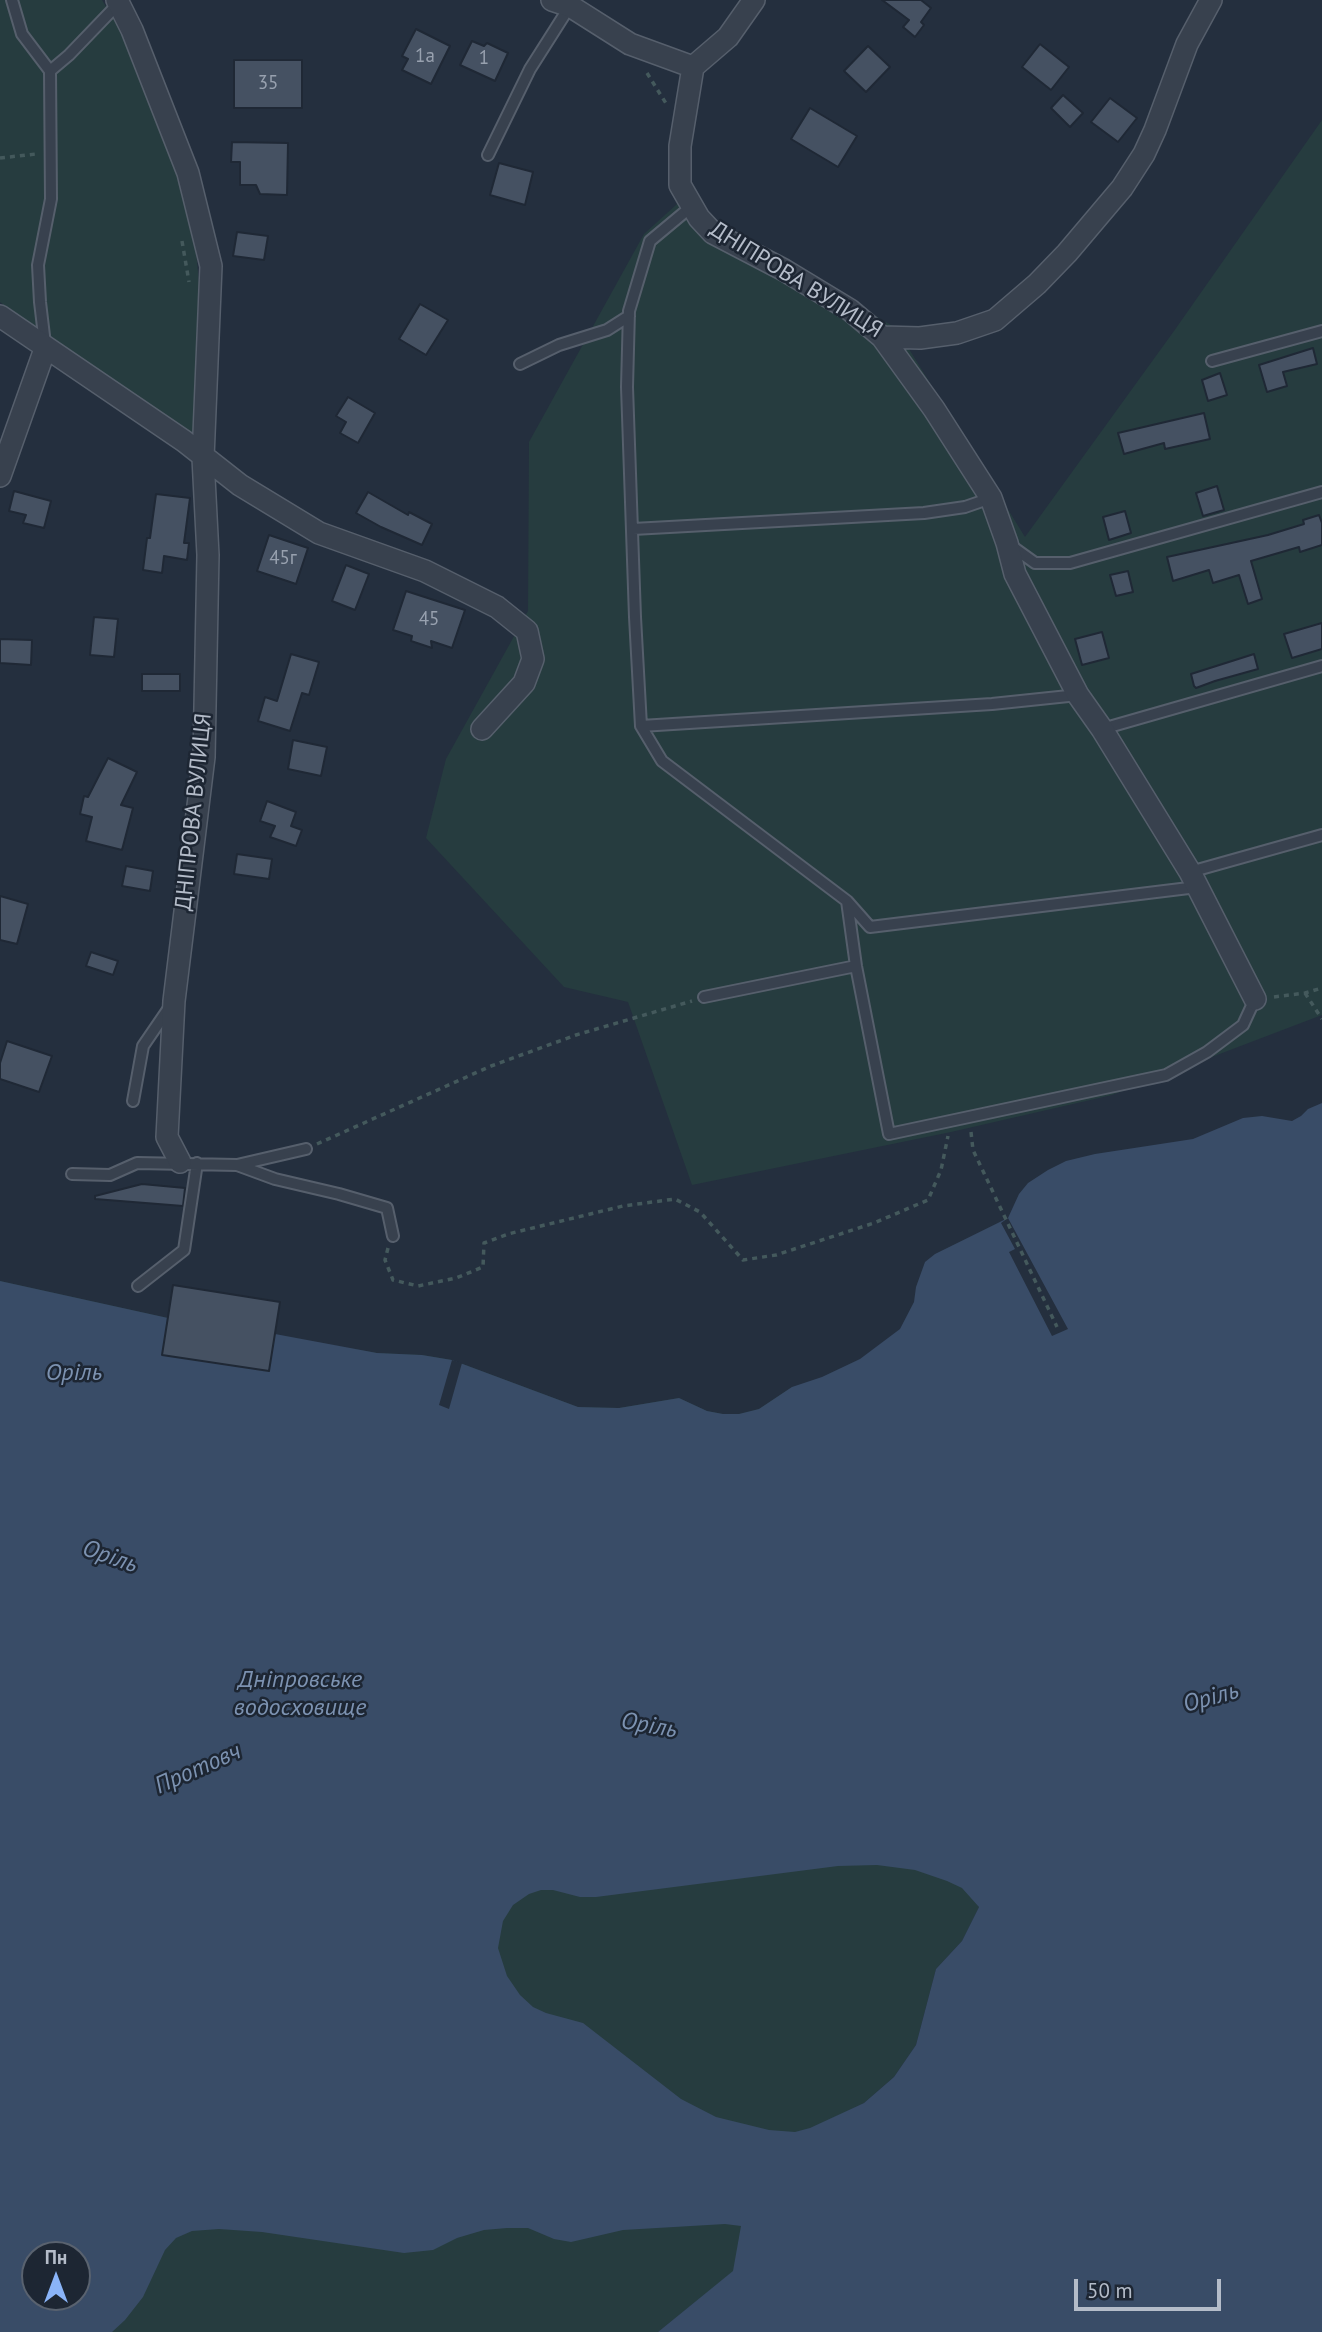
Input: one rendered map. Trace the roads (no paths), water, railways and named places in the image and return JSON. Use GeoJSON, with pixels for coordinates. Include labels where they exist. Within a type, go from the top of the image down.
{"type":"FeatureCollection","features":[{"type":"Feature","properties":{"kind":"street"},"geometry":{"type":"LineString","coordinates":[[565,2],[630,44],[693,67],[728,37],[754,0]]}},
{"type":"Feature","properties":{"kind":"street","name":"ДНІПРОВА ВУЛИЦЯ"},"geometry":{"type":"LineString","coordinates":[[693,67],[680,146],[680,186],[713,233],[850,310],[882,337],[920,338],[957,333],[995,320],[1037,285],[1122,188],[1144,154],[1187,44],[1211,0]]}},
{"type":"Feature","properties":{"kind":"street","name":"ДНІПРОВА ВУЛИЦЯ"},"geometry":{"type":"LineString","coordinates":[[118,1],[188,173],[211,266],[203,458],[208,555],[204,757],[174,1001],[167,1137],[189,1162]]}},
{"type":"Feature","properties":{"kind":"street"},"geometry":{"type":"LineString","coordinates":[[0,316],[184,440],[203,458],[240,485],[318,533],[425,571],[498,607],[527,631],[533,659],[524,683],[482,729]]}},
{"type":"Feature","properties":{"kind":"street"},"geometry":{"type":"LineString","coordinates":[[882,337],[934,409],[991,498],[1015,574],[1078,695],[1102,729],[1194,880],[1255,999]]}},
{"type":"Feature","properties":{"kind":"street"},"geometry":{"type":"LineString","coordinates":[[0,475],[46,349]]}},
{"type":"Feature","properties":{"kind":"lane"},"geometry":{"type":"LineString","coordinates":[[12,0],[22,34],[50,71],[51,200],[38,265],[46,349]]}},
{"type":"Feature","properties":{"kind":"lane"},"geometry":{"type":"LineString","coordinates":[[50,71],[69,55],[118,1]]}},
{"type":"Feature","properties":{"kind":"lane"},"geometry":{"type":"LineString","coordinates":[[488,155],[565,2]]}},
{"type":"Feature","properties":{"kind":"lane"},"geometry":{"type":"LineString","coordinates":[[692,206],[650,241],[629,316],[627,387],[641,726],[662,761],[847,901],[870,927],[1194,880],[1322,835]]}},
{"type":"Feature","properties":{"kind":"lane"},"geometry":{"type":"LineString","coordinates":[[520,364],[559,345],[607,330],[629,316]]}},
{"type":"Feature","properties":{"kind":"lane"},"geometry":{"type":"LineString","coordinates":[[1212,361],[1322,331]]}},
{"type":"Feature","properties":{"kind":"lane"},"geometry":{"type":"LineString","coordinates":[[1007,543],[1035,563],[1070,563],[1322,492]]}},
{"type":"Feature","properties":{"kind":"lane"},"geometry":{"type":"LineString","coordinates":[[633,529],[713,527],[924,513],[965,507],[991,498]]}},
{"type":"Feature","properties":{"kind":"lane"},"geometry":{"type":"LineString","coordinates":[[1102,729],[1322,666]]}},
{"type":"Feature","properties":{"kind":"lane"},"geometry":{"type":"LineString","coordinates":[[641,726],[992,704],[1078,695]]}},
{"type":"Feature","properties":{"kind":"lane"},"geometry":{"type":"LineString","coordinates":[[847,901],[856,966],[889,1134],[1166,1075],[1207,1052],[1243,1024],[1255,999]]}},
{"type":"Feature","properties":{"kind":"lane"},"geometry":{"type":"LineString","coordinates":[[704,998],[856,966]]}},
{"type":"Feature","properties":{"kind":"lane"},"geometry":{"type":"LineString","coordinates":[[133,1101],[143,1046],[174,1001]]}},
{"type":"Feature","properties":{"kind":"lane"},"geometry":{"type":"LineString","coordinates":[[72,1174],[110,1175],[136,1163],[237,1165],[306,1149]]}},
{"type":"Feature","properties":{"kind":"lane"},"geometry":{"type":"LineString","coordinates":[[138,1286],[184,1250],[189,1162]]}},
{"type":"Feature","properties":{"kind":"lane"},"geometry":{"type":"LineString","coordinates":[[237,1165],[275,1179],[387,1208],[393,1236]]}},
{"type":"Feature","properties":{"kind":"water","name":"Дніпровське водосховище"},"geometry":{"type":"Polygon","coordinates":[[[1322,1103],[1322,2332],[658,2332],[733,2271],[741,2226],[725,2224],[623,2230],[571,2242],[554,2239],[528,2228],[484,2230],[457,2238],[433,2250],[404,2253],[262,2232],[219,2229],[192,2231],[176,2238],[165,2250],[143,2297],[112,2332],[0,2332],[0,1281],[168,1318],[163,1355],[268,1371],[275,1334],[377,1353],[422,1355],[452,1360],[578,1407],[619,1408],[679,1398],[707,1411],[739,1414],[759,1409],[792,1387],[822,1377],[860,1359],[900,1329],[914,1302],[925,1262],[935,1254],[1008,1218],[1019,1194],[1028,1183],[1048,1170],[1066,1161],[1095,1154],[1193,1139],[1243,1118],[1262,1116],[1292,1121],[1308,1109],[1322,1103]],[[877,1865],[838,1866],[596,1897],[541,1890],[529,1894],[513,1905],[503,1921],[498,1948],[507,1976],[520,1995],[533,2007],[583,2023],[681,2099],[716,2117],[769,2130],[795,2132],[810,2128],[864,2103],[894,2077],[916,2045],[936,1969],[962,1941],[979,1907],[962,1888],[915,1870],[877,1865]]]}},
{"type":"Feature","properties":{"kind":"water label","name":"Орiль"},"geometry":{"type":"Point","coordinates":[74,1373]}},
{"type":"Feature","properties":{"kind":"water label","name":"Оріль"},"geometry":{"type":"Point","coordinates":[110,1557]}},
{"type":"Feature","properties":{"kind":"water label","name":"Оріль"},"geometry":{"type":"Point","coordinates":[1211,1698]}},
{"type":"Feature","properties":{"kind":"water label","name":"Оріль"},"geometry":{"type":"Point","coordinates":[649,1726]}},
{"type":"Feature","properties":{"kind":"water label","name":"Протовч"},"geometry":{"type":"Point","coordinates":[198,1769]}}]}
